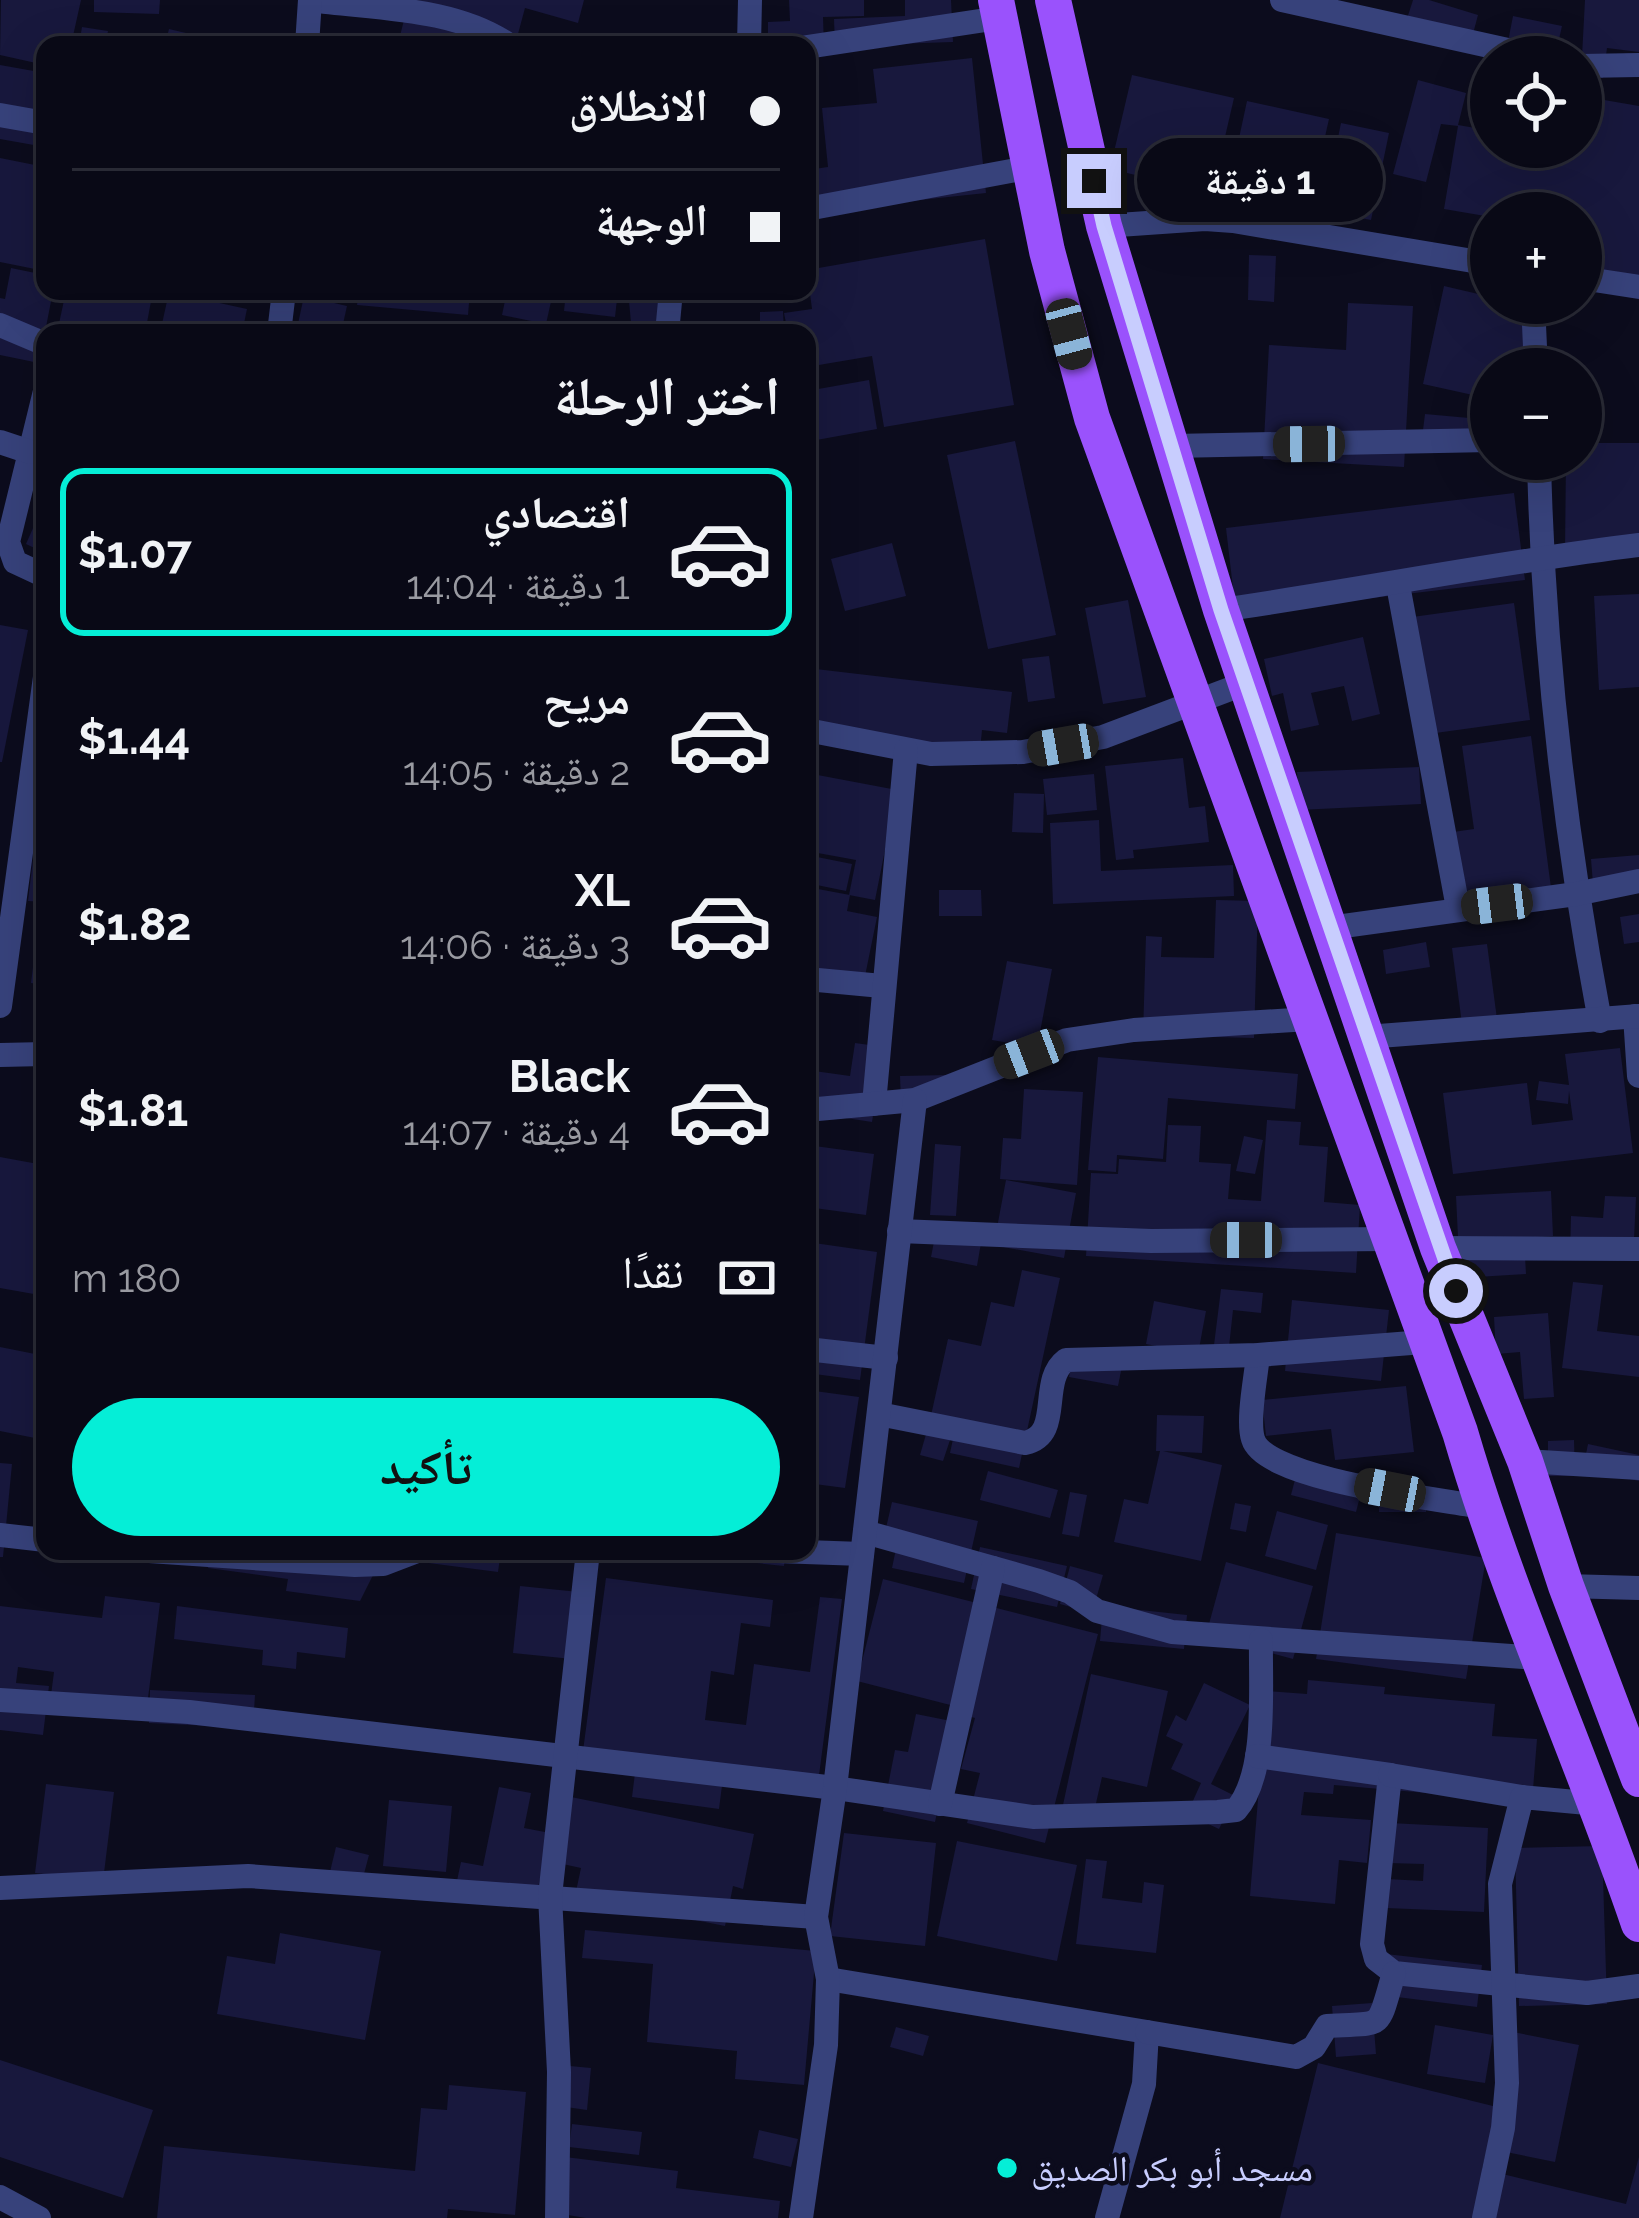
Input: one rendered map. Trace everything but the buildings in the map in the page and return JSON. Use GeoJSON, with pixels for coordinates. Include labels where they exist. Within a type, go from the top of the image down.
{"type":"FeatureCollection","features":[{"type":"Feature","properties":{"kind":"main road"},"geometry":{"type":"LineString","coordinates":[[1053,0],[1104,226],[1221,610],[1438,1249],[1526,1461],[1566,1586],[1639,1779]]}},
{"type":"Feature","properties":{"kind":"main road"},"geometry":{"type":"LineString","coordinates":[[998,9],[1047,251],[1091,418],[1460,1432],[1482,1507],[1598,1804],[1639,1924]]}},
{"type":"Feature","properties":{"kind":"street"},"geometry":{"type":"LineString","coordinates":[[308,36],[310,0],[452,19],[495,36]]}},
{"type":"Feature","properties":{"kind":"street"},"geometry":{"type":"LineString","coordinates":[[749,36],[750,0]]}},
{"type":"Feature","properties":{"kind":"street"},"geometry":{"type":"LineString","coordinates":[[1282,0],[1470,42]]}},
{"type":"Feature","properties":{"kind":"street"},"geometry":{"type":"LineString","coordinates":[[816,45],[998,9]]}},
{"type":"Feature","properties":{"kind":"street"},"geometry":{"type":"LineString","coordinates":[[1602,66],[1639,65]]}},
{"type":"Feature","properties":{"kind":"street"},"geometry":{"type":"LineString","coordinates":[[0,115],[36,121]]}},
{"type":"Feature","properties":{"kind":"street"},"geometry":{"type":"LineString","coordinates":[[816,206],[1032,167]]}},
{"type":"Feature","properties":{"kind":"street"},"geometry":{"type":"LineString","coordinates":[[1104,226],[1233,221],[1470,260]]}},
{"type":"Feature","properties":{"kind":"street"},"geometry":{"type":"LineString","coordinates":[[1602,281],[1639,287]]}},
{"type":"Feature","properties":{"kind":"street"},"geometry":{"type":"LineString","coordinates":[[0,325],[36,340]]}},
{"type":"Feature","properties":{"kind":"street"},"geometry":{"type":"LineString","coordinates":[[36,428],[8,542],[15,562],[36,572]]}},
{"type":"Feature","properties":{"kind":"street"},"geometry":{"type":"LineString","coordinates":[[1172,446],[1470,440]]}},
{"type":"Feature","properties":{"kind":"street"},"geometry":{"type":"LineString","coordinates":[[0,442],[30,452]]}},
{"type":"Feature","properties":{"kind":"street"},"geometry":{"type":"LineString","coordinates":[[1539,480],[1541,557],[1576,894],[1600,1021]]}},
{"type":"Feature","properties":{"kind":"street"},"geometry":{"type":"LineString","coordinates":[[1221,610],[1639,545]]}},
{"type":"Feature","properties":{"kind":"street"},"geometry":{"type":"LineString","coordinates":[[1398,584],[1458,908]]}},
{"type":"Feature","properties":{"kind":"street"},"geometry":{"type":"LineString","coordinates":[[816,732],[932,754],[1023,752],[1103,737],[1246,683]]}},
{"type":"Feature","properties":{"kind":"street"},"geometry":{"type":"LineString","coordinates":[[0,1006],[36,732]]}},
{"type":"Feature","properties":{"kind":"street"},"geometry":{"type":"LineString","coordinates":[[874,1104],[906,750]]}},
{"type":"Feature","properties":{"kind":"street"},"geometry":{"type":"LineString","coordinates":[[1329,928],[1639,881]]}},
{"type":"Feature","properties":{"kind":"street"},"geometry":{"type":"LineString","coordinates":[[816,981],[882,986]]}},
{"type":"Feature","properties":{"kind":"street"},"geometry":{"type":"LineString","coordinates":[[1366,1037],[1637,1016],[1639,1076]]}},
{"type":"Feature","properties":{"kind":"street"},"geometry":{"type":"LineString","coordinates":[[816,1109],[915,1100],[1067,1040],[1134,1030],[1309,1019]]}},
{"type":"Feature","properties":{"kind":"street"},"geometry":{"type":"LineString","coordinates":[[0,1055],[36,1054]]}},
{"type":"Feature","properties":{"kind":"street"},"geometry":{"type":"LineString","coordinates":[[801,2218],[826,2045],[828,1979],[815,1917],[835,1788],[915,1100]]}},
{"type":"Feature","properties":{"kind":"street"},"geometry":{"type":"LineString","coordinates":[[898,1231],[1151,1240],[1388,1239]]}},
{"type":"Feature","properties":{"kind":"street"},"geometry":{"type":"LineString","coordinates":[[1438,1249],[1639,1249]]}},
{"type":"Feature","properties":{"kind":"street"},"geometry":{"type":"LineString","coordinates":[[879,1414],[1025,1444],[1046,1432],[1052,1376],[1066,1360],[1258,1355],[1424,1342]]}},
{"type":"Feature","properties":{"kind":"street"},"geometry":{"type":"LineString","coordinates":[[816,1350],[886,1358]]}},
{"type":"Feature","properties":{"kind":"street"},"geometry":{"type":"LineString","coordinates":[[1258,1355],[1252,1437],[1259,1451],[1298,1472],[1482,1507]]}},
{"type":"Feature","properties":{"kind":"street"},"geometry":{"type":"LineString","coordinates":[[1526,1461],[1639,1468]]}},
{"type":"Feature","properties":{"kind":"street"},"geometry":{"type":"LineString","coordinates":[[0,1535],[36,1539]]}},
{"type":"Feature","properties":{"kind":"street"},"geometry":{"type":"LineString","coordinates":[[816,1547],[863,1543],[993,1568],[1070,1592],[1097,1611],[1124,1621],[1172,1632],[1538,1658]]}},
{"type":"Feature","properties":{"kind":"street"},"geometry":{"type":"LineString","coordinates":[[285,1560],[355,1565],[393,1560]]}},
{"type":"Feature","properties":{"kind":"street"},"geometry":{"type":"LineString","coordinates":[[557,2218],[559,2072],[550,1896],[587,1560]]}},
{"type":"Feature","properties":{"kind":"street"},"geometry":{"type":"LineString","coordinates":[[940,1804],[993,1568]]}},
{"type":"Feature","properties":{"kind":"street"},"geometry":{"type":"LineString","coordinates":[[1566,1586],[1639,1588]]}},
{"type":"Feature","properties":{"kind":"street"},"geometry":{"type":"LineString","coordinates":[[0,1700],[189,1712],[835,1788],[1033,1817],[1236,1810],[1249,1796],[1257,1756],[1262,1640]]}},
{"type":"Feature","properties":{"kind":"street"},"geometry":{"type":"LineString","coordinates":[[1257,1756],[1522,1797],[1598,1804]]}},
{"type":"Feature","properties":{"kind":"street"},"geometry":{"type":"LineString","coordinates":[[1390,1775],[1372,1945],[1376,1959],[1394,1972],[1505,1986],[1587,1993],[1639,1986]]}},
{"type":"Feature","properties":{"kind":"street"},"geometry":{"type":"LineString","coordinates":[[1484,2218],[1503,2128],[1507,2083],[1500,1884],[1522,1797]]}},
{"type":"Feature","properties":{"kind":"street"},"geometry":{"type":"LineString","coordinates":[[0,1888],[248,1876],[815,1917]]}},
{"type":"Feature","properties":{"kind":"street"},"geometry":{"type":"LineString","coordinates":[[828,1979],[1296,2057],[1314,2047],[1327,2026],[1367,2027],[1381,2017],[1394,1972]]}},
{"type":"Feature","properties":{"kind":"street"},"geometry":{"type":"LineString","coordinates":[[1107,2218],[1144,2084],[1147,2032]]}},
{"type":"Feature","properties":{"kind":"street"},"geometry":{"type":"LineString","coordinates":[[0,2197],[39,2218]]}},
{"type":"Feature","properties":{"kind":"place","name":"مسجد أبو بكر الصديق"},"geometry":{"type":"Point","coordinates":[1007,2168]}},
{"type":"Feature","properties":{"kind":"route"},"geometry":{"type":"LineString","coordinates":[[1094,181],[1221,610],[1456,1291]]}}]}
